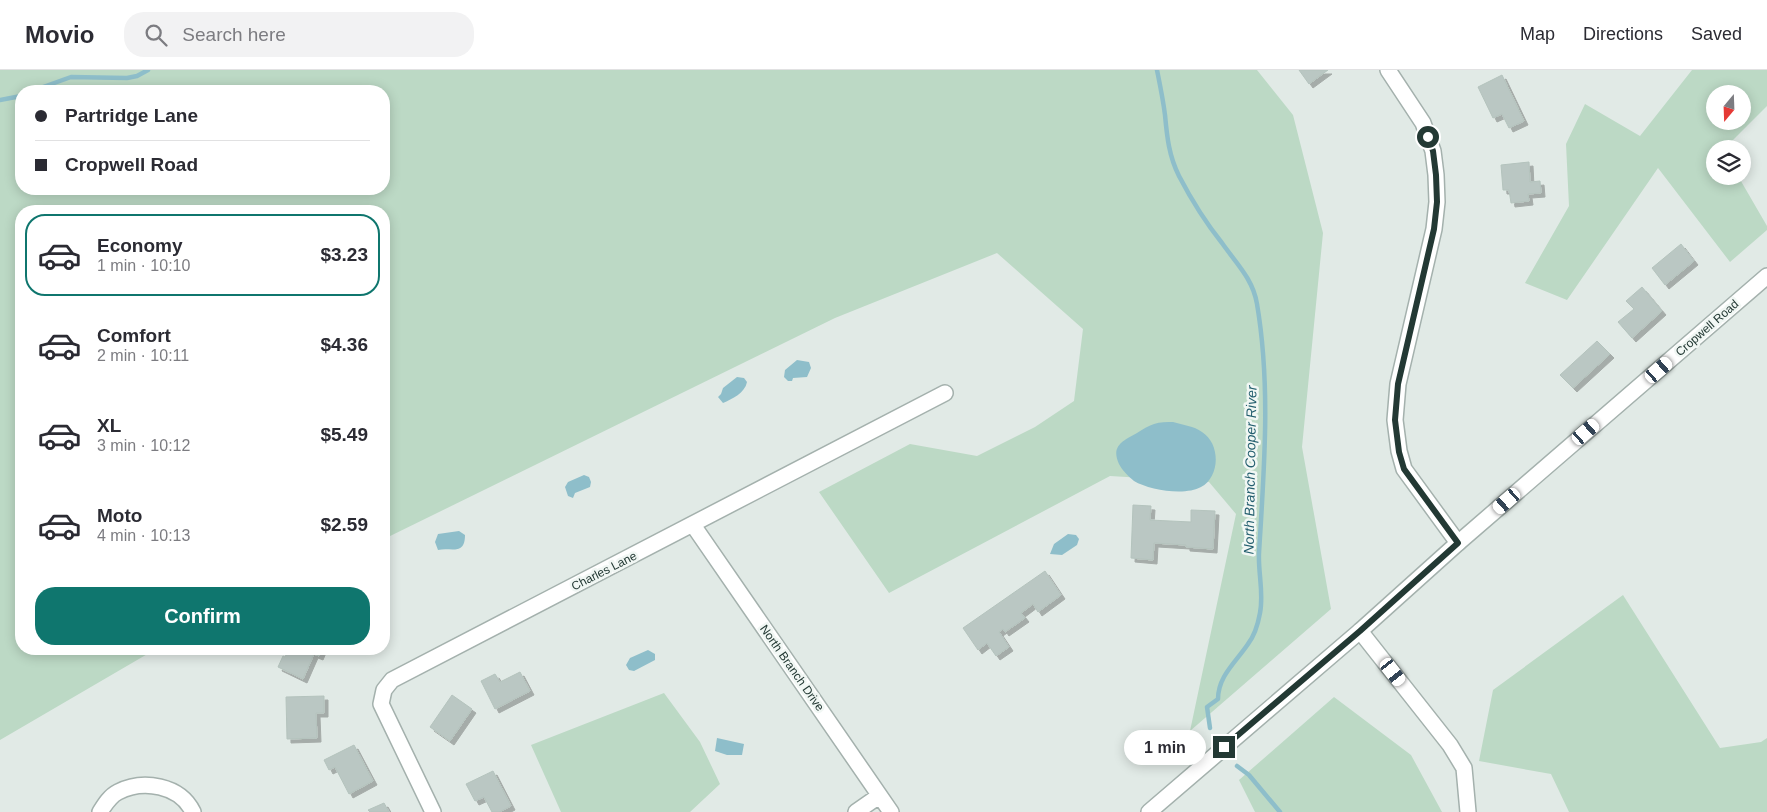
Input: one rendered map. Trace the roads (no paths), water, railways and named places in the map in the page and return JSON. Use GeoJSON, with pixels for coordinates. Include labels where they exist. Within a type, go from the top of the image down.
{"type":"FeatureCollection","features":[{"type":"Feature","properties":{"kind":"street"},"geometry":{"type":"LineString","coordinates":[[1388,70],[1423,123],[1433,151],[1437,202],[1434,229],[1398,384],[1395,420],[1399,452],[1404,469],[1458,543]]}},
{"type":"Feature","properties":{"kind":"street","name":"Cropwell Road"},"geometry":{"type":"LineString","coordinates":[[1149,812],[1360,631],[1458,543],[1767,276]]}},
{"type":"Feature","properties":{"kind":"street","name":"Charles Lane"},"geometry":{"type":"LineString","coordinates":[[433,812],[381,704],[384,690],[392,680],[945,393]]}},
{"type":"Feature","properties":{"kind":"street","name":"North Branch Drive"},"geometry":{"type":"LineString","coordinates":[[693,525],[891,812]]}},
{"type":"Feature","properties":{"kind":"street"},"geometry":{"type":"LineString","coordinates":[[1360,631],[1450,745],[1464,768],[1468,812]]}},
{"type":"Feature","properties":{"kind":"street"},"geometry":{"type":"LineString","coordinates":[[100,812],[106,802],[117,792],[144,785],[159,787],[176,793],[188,802],[193,812]]}},
{"type":"Feature","properties":{"kind":"street"},"geometry":{"type":"LineString","coordinates":[[856,812],[879,796]]}},
{"type":"Feature","properties":{"kind":"water"},"geometry":{"type":"Polygon","coordinates":[[[797,360],[809,362],[811,368],[807,377],[793,378],[792,381],[788,381],[784,377],[785,370],[797,360]]]}},
{"type":"Feature","properties":{"kind":"water"},"geometry":{"type":"Polygon","coordinates":[[[737,377],[744,378],[747,382],[746,386],[738,395],[723,403],[718,397],[723,388],[737,377]]]}},
{"type":"Feature","properties":{"kind":"water"},"geometry":{"type":"Polygon","coordinates":[[[1173,422],[1199,430],[1213,444],[1216,460],[1212,476],[1201,487],[1194,490],[1167,491],[1134,481],[1120,466],[1117,457],[1116,452],[1120,444],[1128,438],[1154,424],[1173,422]]]}},
{"type":"Feature","properties":{"kind":"water"},"geometry":{"type":"Polygon","coordinates":[[[584,475],[589,477],[590,487],[575,493],[573,498],[568,496],[565,487],[568,482],[584,475]]]}},
{"type":"Feature","properties":{"kind":"water"},"geometry":{"type":"Polygon","coordinates":[[[459,531],[465,535],[463,546],[456,549],[438,550],[435,542],[438,534],[459,531]]]}},
{"type":"Feature","properties":{"kind":"water"},"geometry":{"type":"Polygon","coordinates":[[[1068,534],[1076,535],[1079,539],[1077,545],[1062,555],[1050,554],[1054,544],[1068,534]]]}},
{"type":"Feature","properties":{"kind":"water"},"geometry":{"type":"Polygon","coordinates":[[[648,650],[655,654],[655,660],[634,671],[629,670],[626,665],[630,658],[648,650]]]}},
{"type":"Feature","properties":{"kind":"water"},"geometry":{"type":"Polygon","coordinates":[[[717,738],[744,744],[742,755],[727,755],[715,751],[717,738]]]}},
{"type":"Feature","properties":{"kind":"waterway","name":"North Branch Cooper River"},"geometry":{"type":"LineString","coordinates":[[49,85],[71,77],[127,78],[137,76],[148,70]]}},
{"type":"Feature","properties":{"kind":"waterway","name":"North Branch Cooper River"},"geometry":{"type":"LineString","coordinates":[[1157,70],[1173,161],[1179,176],[1199,211],[1252,287],[1257,304],[1264,366],[1265,428],[1259,553],[1260,613],[1253,637],[1224,676],[1218,699],[1207,707],[1210,728]]}},
{"type":"Feature","properties":{"kind":"waterway","name":"North Branch Cooper River"},"geometry":{"type":"LineString","coordinates":[[0,100],[15,97]]}},
{"type":"Feature","properties":{"kind":"waterway","name":"North Branch Cooper River"},"geometry":{"type":"LineString","coordinates":[[1237,766],[1249,775],[1280,812]]}}]}
